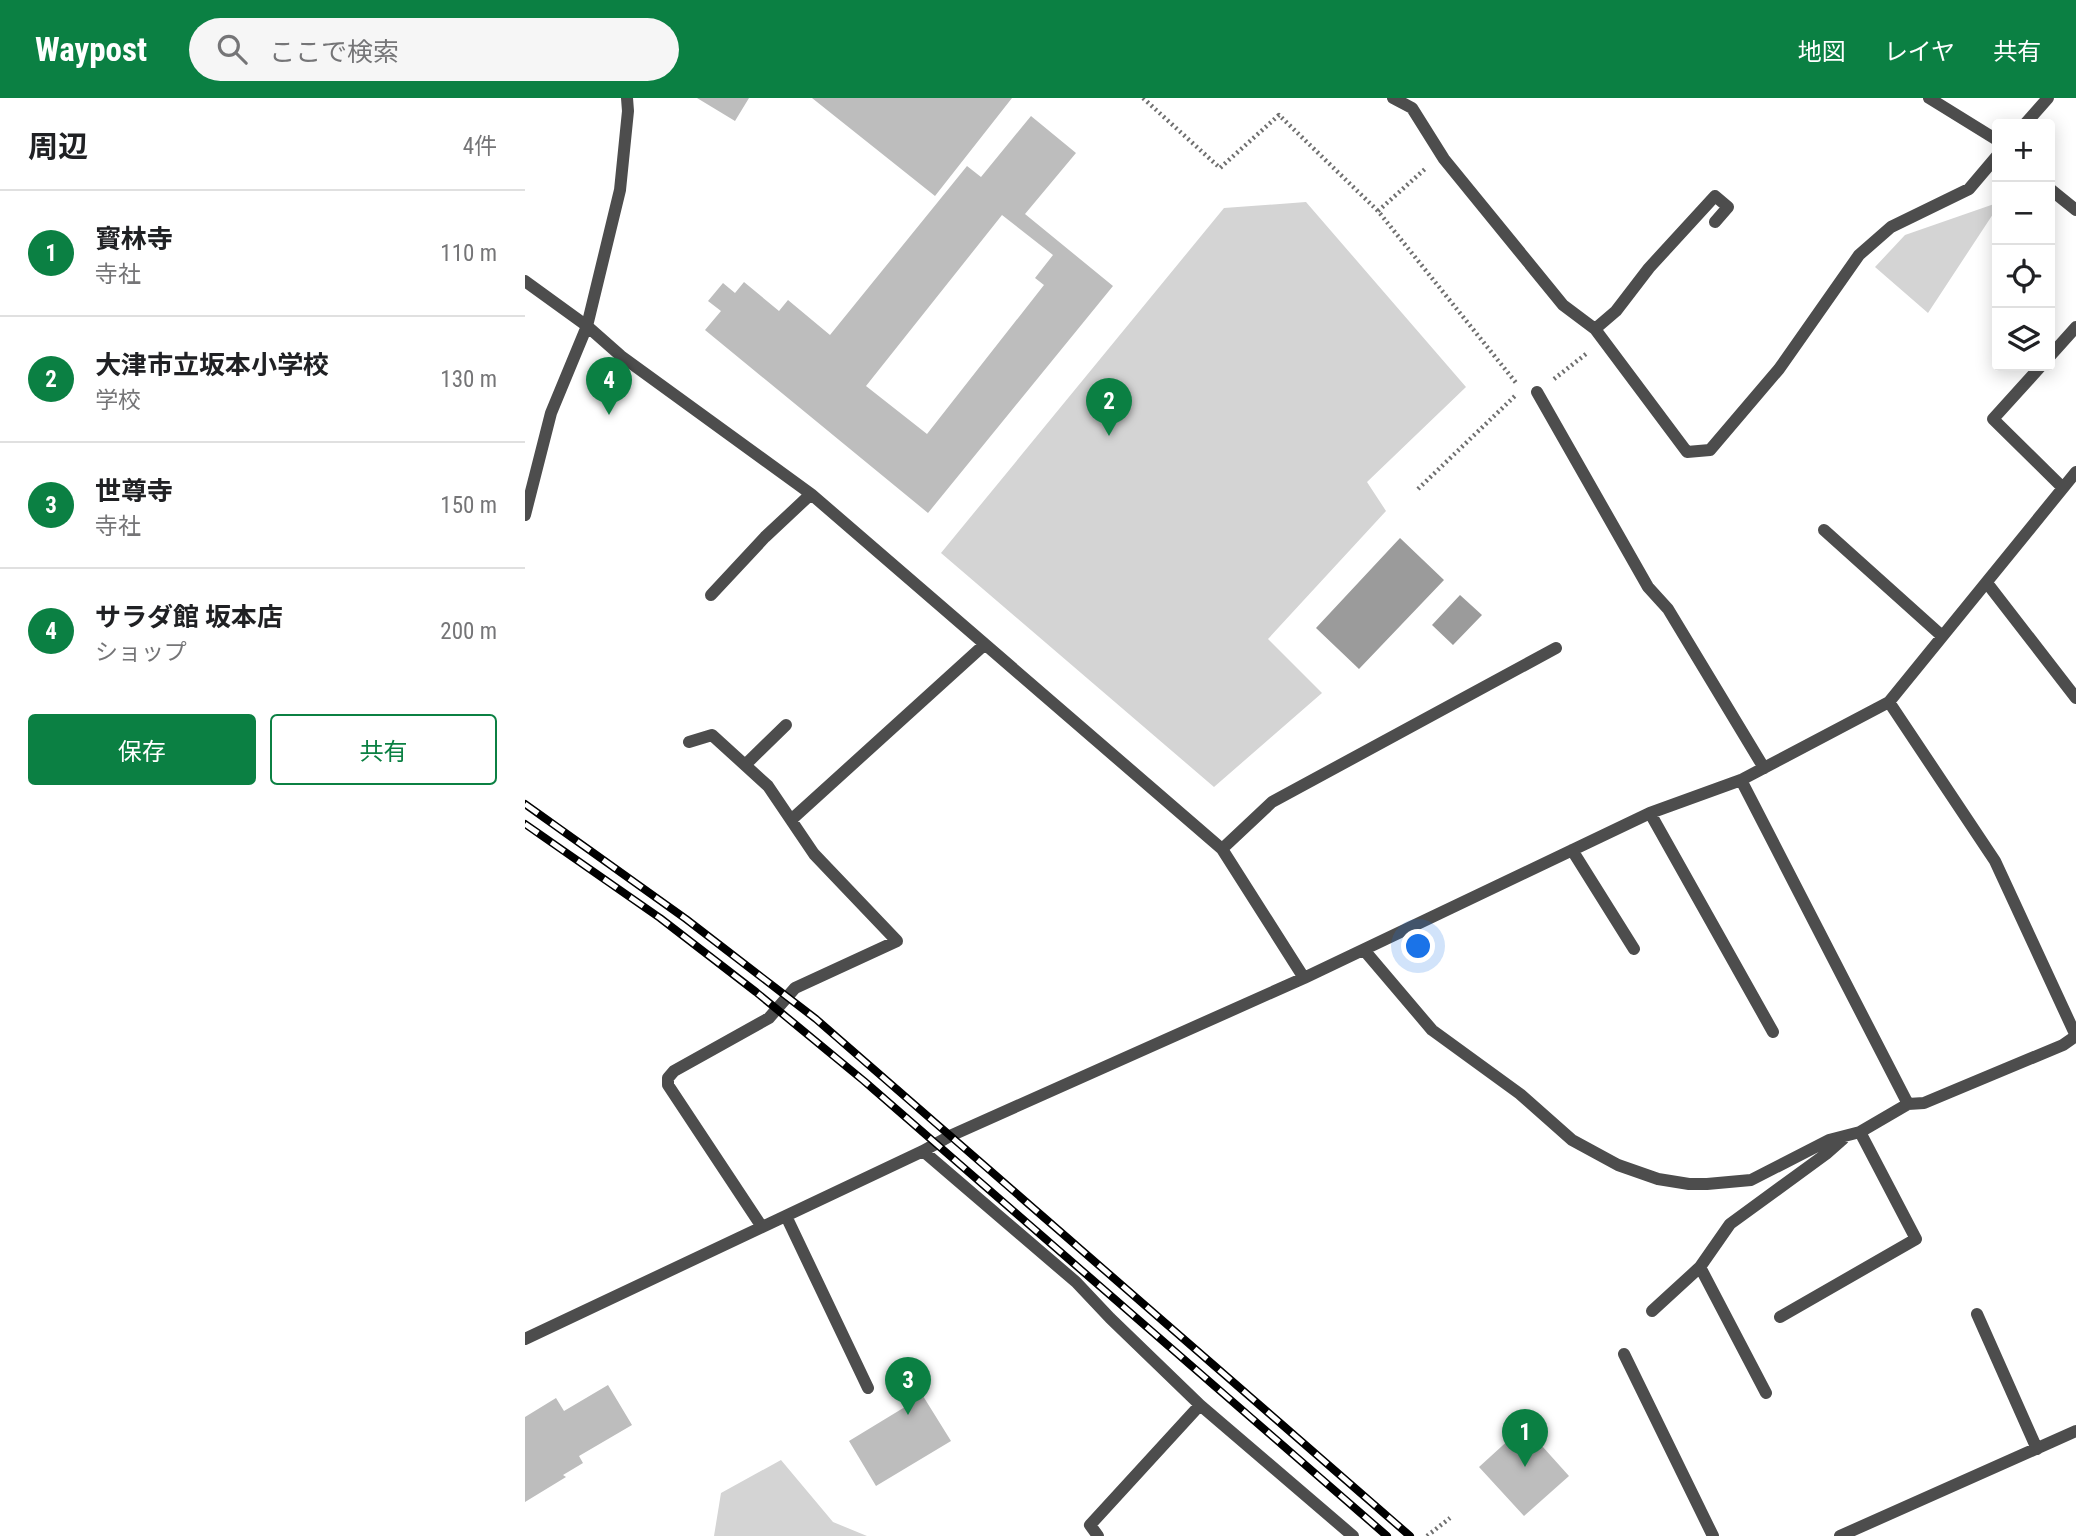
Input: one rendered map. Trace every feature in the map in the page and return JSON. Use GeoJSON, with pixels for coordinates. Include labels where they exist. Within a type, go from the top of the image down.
{"type":"FeatureCollection","features":[{"type":"Feature","properties":{"kind":"street"},"geometry":{"type":"LineString","coordinates":[[525,515],[551,413],[587,326],[620,190],[627,98]]}},
{"type":"Feature","properties":{"kind":"street"},"geometry":{"type":"LineString","coordinates":[[1393,98],[1412,108],[1441,154],[1563,305],[1595,329],[1687,452],[1710,450],[1779,369],[1859,255],[1891,227],[1969,189],[1992,162]]}},
{"type":"Feature","properties":{"kind":"street"},"geometry":{"type":"LineString","coordinates":[[1929,98],[1992,137]]}},
{"type":"Feature","properties":{"kind":"street"},"geometry":{"type":"LineString","coordinates":[[2029,119],[2048,98]]}},
{"type":"Feature","properties":{"kind":"street"},"geometry":{"type":"LineString","coordinates":[[2055,193],[2076,209]]}},
{"type":"Feature","properties":{"kind":"street"},"geometry":{"type":"LineString","coordinates":[[1595,329],[1616,312],[1649,268],[1715,196],[1728,208],[1715,222]]}},
{"type":"Feature","properties":{"kind":"street"},"geometry":{"type":"LineString","coordinates":[[525,281],[587,326],[621,356],[811,494],[1222,849],[1304,978]]}},
{"type":"Feature","properties":{"kind":"street"},"geometry":{"type":"LineString","coordinates":[[2055,350],[2076,327]]}},
{"type":"Feature","properties":{"kind":"street"},"geometry":{"type":"LineString","coordinates":[[2036,371],[1993,419],[2062,488]]}},
{"type":"Feature","properties":{"kind":"street"},"geometry":{"type":"LineString","coordinates":[[1537,392],[1648,587],[1668,609],[1764,768]]}},
{"type":"Feature","properties":{"kind":"street"},"geometry":{"type":"LineString","coordinates":[[525,1339],[950,1136],[1304,978],[1650,813],[1741,780],[1889,702],[2062,488],[2075,476]]}},
{"type":"Feature","properties":{"kind":"street"},"geometry":{"type":"LineString","coordinates":[[711,595],[765,537],[811,494]]}},
{"type":"Feature","properties":{"kind":"street"},"geometry":{"type":"LineString","coordinates":[[1824,530],[1943,636]]}},
{"type":"Feature","properties":{"kind":"street"},"geometry":{"type":"LineString","coordinates":[[1987,583],[2076,698]]}},
{"type":"Feature","properties":{"kind":"street"},"geometry":{"type":"LineString","coordinates":[[791,820],[985,645]]}},
{"type":"Feature","properties":{"kind":"street"},"geometry":{"type":"LineString","coordinates":[[1222,849],[1272,803],[1556,648]]}},
{"type":"Feature","properties":{"kind":"street"},"geometry":{"type":"LineString","coordinates":[[1652,1311],[1700,1267],[1730,1224],[1855,1133],[1908,1104],[1924,1103],[2063,1045],[2076,1036],[1995,861],[1889,702]]}},
{"type":"Feature","properties":{"kind":"street"},"geometry":{"type":"LineString","coordinates":[[745,765],[786,725]]}},
{"type":"Feature","properties":{"kind":"street"},"geometry":{"type":"LineString","coordinates":[[689,742],[712,735],[768,786],[814,854],[897,941],[795,988],[769,1018],[674,1071],[669,1078],[667,1085],[762,1227]]}},
{"type":"Feature","properties":{"kind":"street"},"geometry":{"type":"LineString","coordinates":[[1741,780],[1908,1104]]}},
{"type":"Feature","properties":{"kind":"street"},"geometry":{"type":"LineString","coordinates":[[1650,813],[1773,1031]]}},
{"type":"Feature","properties":{"kind":"street"},"geometry":{"type":"LineString","coordinates":[[1573,850],[1634,949]]}},
{"type":"Feature","properties":{"kind":"street"},"geometry":{"type":"LineString","coordinates":[[1364,950],[1431,1030],[1520,1094],[1572,1140],[1618,1165],[1658,1179],[1689,1184],[1751,1180],[1829,1140],[1855,1133]]}},
{"type":"Feature","properties":{"kind":"street"},"geometry":{"type":"LineString","coordinates":[[1780,1317],[1916,1239],[1855,1133]]}},
{"type":"Feature","properties":{"kind":"street"},"geometry":{"type":"LineString","coordinates":[[923,1151],[1076,1282],[1200,1405],[1353,1536]]}},
{"type":"Feature","properties":{"kind":"street"},"geometry":{"type":"LineString","coordinates":[[786,1216],[869,1388]]}},
{"type":"Feature","properties":{"kind":"street"},"geometry":{"type":"LineString","coordinates":[[1700,1267],[1766,1393]]}},
{"type":"Feature","properties":{"kind":"street"},"geometry":{"type":"LineString","coordinates":[[1977,1314],[2037,1449]]}},
{"type":"Feature","properties":{"kind":"street"},"geometry":{"type":"LineString","coordinates":[[1624,1354],[1713,1536]]}},
{"type":"Feature","properties":{"kind":"street"},"geometry":{"type":"LineString","coordinates":[[1098,1536],[1090,1525],[1200,1405]]}},
{"type":"Feature","properties":{"kind":"street"},"geometry":{"type":"LineString","coordinates":[[1840,1536],[2076,1432]]}},
{"type":"Feature","properties":{"kind":"path"},"geometry":{"type":"LineString","coordinates":[[1143,98],[1220,167],[1279,115],[1378,211],[1522,390],[1418,489]]}},
{"type":"Feature","properties":{"kind":"path"},"geometry":{"type":"LineString","coordinates":[[1378,211],[1441,154]]}},
{"type":"Feature","properties":{"kind":"path"},"geometry":{"type":"LineString","coordinates":[[1537,392],[1604,341]]}},
{"type":"Feature","properties":{"kind":"path"},"geometry":{"type":"LineString","coordinates":[[1427,1536],[1450,1518]]}},
{"type":"Feature","properties":{"kind":"shaded area"},"geometry":{"type":"Polygon","coordinates":[[[1306,202],[1466,387],[1367,482],[1386,511],[1268,639],[1322,693],[1214,787],[941,553],[1224,208],[1306,202]]]}},
{"type":"Feature","properties":{"kind":"shaded area"},"geometry":{"type":"Polygon","coordinates":[[[1992,205],[1992,216],[1928,313],[1875,267],[1905,235],[1992,205]]]}},
{"type":"Feature","properties":{"kind":"shaded area"},"geometry":{"type":"Polygon","coordinates":[[[1400,538],[1444,580],[1359,669],[1316,628],[1400,538]]]}},
{"type":"Feature","properties":{"kind":"shaded area"},"geometry":{"type":"Polygon","coordinates":[[[1460,595],[1482,615],[1453,645],[1432,625],[1460,595]]]}},
{"type":"Feature","properties":{"kind":"shaded area"},"geometry":{"type":"Polygon","coordinates":[[[781,1460],[833,1522],[867,1536],[714,1536],[721,1493],[781,1460]]]}},
{"type":"Feature","properties":{"kind":"building"},"geometry":{"type":"Polygon","coordinates":[[[697,98],[749,98],[735,121],[697,98]]]}},
{"type":"Feature","properties":{"kind":"building"},"geometry":{"type":"Polygon","coordinates":[[[812,98],[1012,98],[935,196],[812,98]]]}},
{"type":"Feature","properties":{"kind":"building"},"geometry":{"type":"Polygon","coordinates":[[[1031,116],[1076,153],[1025,214],[1113,286],[928,513],[705,330],[721,311],[708,301],[723,283],[735,293],[744,282],[779,311],[788,300],[830,335],[967,166],[981,177],[1031,116]],[[1002,215],[866,386],[927,434],[1044,285],[1035,278],[1053,255],[1002,215]]]}},
{"type":"Feature","properties":{"kind":"building"},"geometry":{"type":"Polygon","coordinates":[[[608,1385],[632,1425],[579,1456],[583,1463],[563,1475],[566,1477],[525,1502],[525,1417],[556,1398],[564,1411],[608,1385]]]}},
{"type":"Feature","properties":{"kind":"building"},"geometry":{"type":"Polygon","coordinates":[[[923,1396],[951,1441],[876,1486],[849,1441],[923,1396]]]}},
{"type":"Feature","properties":{"kind":"building"},"geometry":{"type":"Polygon","coordinates":[[[1524,1426],[1569,1476],[1524,1516],[1479,1467],[1524,1426]]]}},
{"type":"Feature","properties":{"kind":"railway"},"geometry":{"type":"LineString","coordinates":[[525,804],[686,919],[816,1019],[1410,1536]]}},
{"type":"Feature","properties":{"kind":"railway"},"geometry":{"type":"LineString","coordinates":[[525,824],[660,918],[756,992],[864,1081],[1387,1536]]}},
{"type":"Feature","properties":{"kind":"place","name":"サラダ館 坂本店"},"geometry":{"type":"Point","coordinates":[609,415]}},
{"type":"Feature","properties":{"kind":"place","name":"大津市立坂本小学校"},"geometry":{"type":"Point","coordinates":[1109,436]}},
{"type":"Feature","properties":{"kind":"place","name":"世尊寺"},"geometry":{"type":"Point","coordinates":[908,1415]}},
{"type":"Feature","properties":{"kind":"place","name":"寳林寺"},"geometry":{"type":"Point","coordinates":[1525,1467]}}]}
